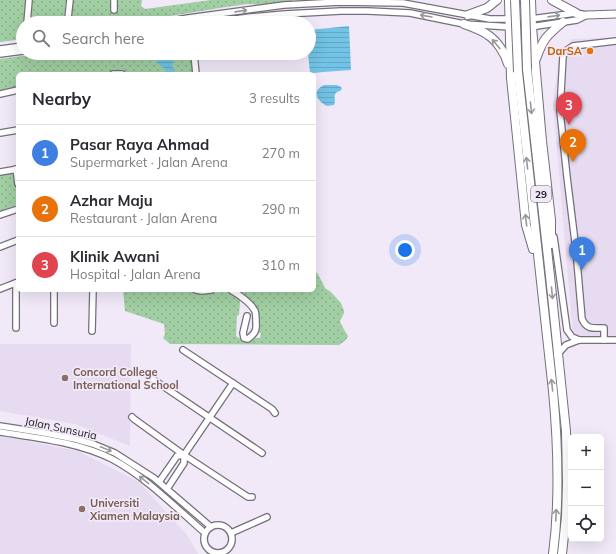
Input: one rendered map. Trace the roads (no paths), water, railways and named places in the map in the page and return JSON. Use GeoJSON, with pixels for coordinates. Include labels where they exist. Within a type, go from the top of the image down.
{"type":"FeatureCollection","features":[{"type":"Feature","properties":{"kind":"highway"},"geometry":{"type":"LineString","coordinates":[[468,14],[487,8],[497,0]]}},
{"type":"Feature","properties":{"kind":"highway"},"geometry":{"type":"LineString","coordinates":[[509,0],[514,7],[521,7],[527,6],[530,0]]}},
{"type":"Feature","properties":{"kind":"highway"},"geometry":{"type":"LineString","coordinates":[[509,0],[511,78],[526,225],[539,271]]}},
{"type":"Feature","properties":{"kind":"highway","name":"29"},"geometry":{"type":"LineString","coordinates":[[515,0],[518,72],[556,429],[556,512],[553,554]]}},
{"type":"Feature","properties":{"kind":"highway","name":"29"},"geometry":{"type":"LineString","coordinates":[[525,0],[527,69],[566,431],[566,517],[562,554]]}},
{"type":"Feature","properties":{"kind":"highway"},"geometry":{"type":"LineString","coordinates":[[530,0],[542,141],[551,220],[550,276]]}},
{"type":"Feature","properties":{"kind":"highway"},"geometry":{"type":"LineString","coordinates":[[552,0],[576,12]]}},
{"type":"Feature","properties":{"kind":"highway"},"geometry":{"type":"LineString","coordinates":[[535,61],[540,47],[547,35],[563,22]]}},
{"type":"Feature","properties":{"kind":"highway"},"geometry":{"type":"LineString","coordinates":[[464,24],[489,35],[496,43],[508,62],[511,78]]}},
{"type":"Feature","properties":{"kind":"highway"},"geometry":{"type":"LineString","coordinates":[[510,52],[515,41],[522,39],[528,40],[534,50]]}},
{"type":"Feature","properties":{"kind":"main road"},"geometry":{"type":"LineString","coordinates":[[587,15],[616,14]]}},
{"type":"Feature","properties":{"kind":"street"},"geometry":{"type":"LineString","coordinates":[[28,16],[29,0]]}},
{"type":"Feature","properties":{"kind":"street"},"geometry":{"type":"LineString","coordinates":[[68,16],[70,0]]}},
{"type":"Feature","properties":{"kind":"street"},"geometry":{"type":"LineString","coordinates":[[114,0],[114,10]]}},
{"type":"Feature","properties":{"kind":"street"},"geometry":{"type":"LineString","coordinates":[[214,16],[284,5],[340,2],[404,3],[509,23]]}},
{"type":"Feature","properties":{"kind":"street"},"geometry":{"type":"LineString","coordinates":[[250,16],[368,11],[410,13],[464,24],[563,22],[577,20],[587,15]]}},
{"type":"Feature","properties":{"kind":"street"},"geometry":{"type":"LineString","coordinates":[[532,23],[576,12],[587,15]]}},
{"type":"Feature","properties":{"kind":"street"},"geometry":{"type":"LineString","coordinates":[[604,340],[604,328],[590,328],[582,319],[576,250],[560,111],[563,56],[567,50],[573,46],[616,41]]}},
{"type":"Feature","properties":{"kind":"street"},"geometry":{"type":"LineString","coordinates":[[0,48],[16,47]]}},
{"type":"Feature","properties":{"kind":"street"},"geometry":{"type":"LineString","coordinates":[[0,54],[16,52]]}},
{"type":"Feature","properties":{"kind":"street"},"geometry":{"type":"LineString","coordinates":[[195,60],[196,72]]}},
{"type":"Feature","properties":{"kind":"street"},"geometry":{"type":"LineString","coordinates":[[0,94],[16,90]]}},
{"type":"Feature","properties":{"kind":"street"},"geometry":{"type":"LineString","coordinates":[[0,133],[16,130]]}},
{"type":"Feature","properties":{"kind":"street"},"geometry":{"type":"LineString","coordinates":[[0,172],[16,169]]}},
{"type":"Feature","properties":{"kind":"street"},"geometry":{"type":"LineString","coordinates":[[0,215],[16,210]]}},
{"type":"Feature","properties":{"kind":"street"},"geometry":{"type":"LineString","coordinates":[[551,220],[567,330],[572,337],[579,340]]}},
{"type":"Feature","properties":{"kind":"street"},"geometry":{"type":"LineString","coordinates":[[0,247],[16,241]]}},
{"type":"Feature","properties":{"kind":"street"},"geometry":{"type":"LineString","coordinates":[[0,289],[16,282]]}},
{"type":"Feature","properties":{"kind":"street"},"geometry":{"type":"LineString","coordinates":[[16,328],[17,292]]}},
{"type":"Feature","properties":{"kind":"street"},"geometry":{"type":"LineString","coordinates":[[54,292],[54,324]]}},
{"type":"Feature","properties":{"kind":"street"},"geometry":{"type":"LineString","coordinates":[[92,331],[93,292]]}},
{"type":"Feature","properties":{"kind":"street"},"geometry":{"type":"LineString","coordinates":[[236,292],[252,307],[255,312],[256,330],[248,339],[244,338],[243,333],[247,316]]}},
{"type":"Feature","properties":{"kind":"street"},"geometry":{"type":"LineString","coordinates":[[557,355],[566,345],[579,340],[616,340]]}},
{"type":"Feature","properties":{"kind":"street"},"geometry":{"type":"LineString","coordinates":[[183,350],[272,409],[275,413]]}},
{"type":"Feature","properties":{"kind":"street"},"geometry":{"type":"LineString","coordinates":[[148,376],[262,454]]}},
{"type":"Feature","properties":{"kind":"street"},"geometry":{"type":"LineString","coordinates":[[167,489],[184,463],[184,455],[233,383]]}},
{"type":"Feature","properties":{"kind":"street"},"geometry":{"type":"LineString","coordinates":[[132,417],[134,420],[184,455],[248,497],[252,497]]}},
{"type":"Feature","properties":{"kind":"street","name":"Jalan Sunsuria"},"geometry":{"type":"LineString","coordinates":[[0,426],[76,439],[115,453],[154,478],[211,527]]}},
{"type":"Feature","properties":{"kind":"street","name":"Jalan Sunsuria"},"geometry":{"type":"LineString","coordinates":[[0,432],[78,446],[112,459],[134,472],[205,533]]}},
{"type":"Feature","properties":{"kind":"street"},"geometry":{"type":"LineString","coordinates":[[159,482],[177,456],[184,455]]}},
{"type":"Feature","properties":{"kind":"street"},"geometry":{"type":"LineString","coordinates":[[230,533],[267,517]]}},
{"type":"Feature","properties":{"kind":"street"},"geometry":{"type":"LineString","coordinates":[[215,525],[224,526],[232,537],[231,546],[224,553],[215,554],[205,546],[205,533],[215,525]]}},
{"type":"Feature","properties":{"kind":"water"},"geometry":{"type":"Polygon","coordinates":[[[349,26],[351,70],[310,72],[309,60],[316,60],[316,29],[349,26]]]}},
{"type":"Feature","properties":{"kind":"water"},"geometry":{"type":"Polygon","coordinates":[[[156,60],[173,60],[172,65],[174,72],[165,72],[166,70],[156,62],[156,60]]]}},
{"type":"Feature","properties":{"kind":"water"},"geometry":{"type":"Polygon","coordinates":[[[324,85],[337,85],[342,89],[335,95],[334,105],[327,106],[318,99],[318,90],[324,85]]]}},
{"type":"Feature","properties":{"kind":"place","name":"DarSA"},"geometry":{"type":"Point","coordinates":[590,51]}},
{"type":"Feature","properties":{"kind":"place","name":"Klinik Awani"},"geometry":{"type":"Point","coordinates":[569,125]}},
{"type":"Feature","properties":{"kind":"place","name":"Azhar Maju"},"geometry":{"type":"Point","coordinates":[573,162]}},
{"type":"Feature","properties":{"kind":"place","name":"Pasar Raya Ahmad"},"geometry":{"type":"Point","coordinates":[582,270]}},
{"type":"Feature","properties":{"kind":"place","name":"Concord College International School"},"geometry":{"type":"Point","coordinates":[65,378]}},
{"type":"Feature","properties":{"kind":"place","name":"Universiti Xiamen Malaysia"},"geometry":{"type":"Point","coordinates":[82,509]}}]}
